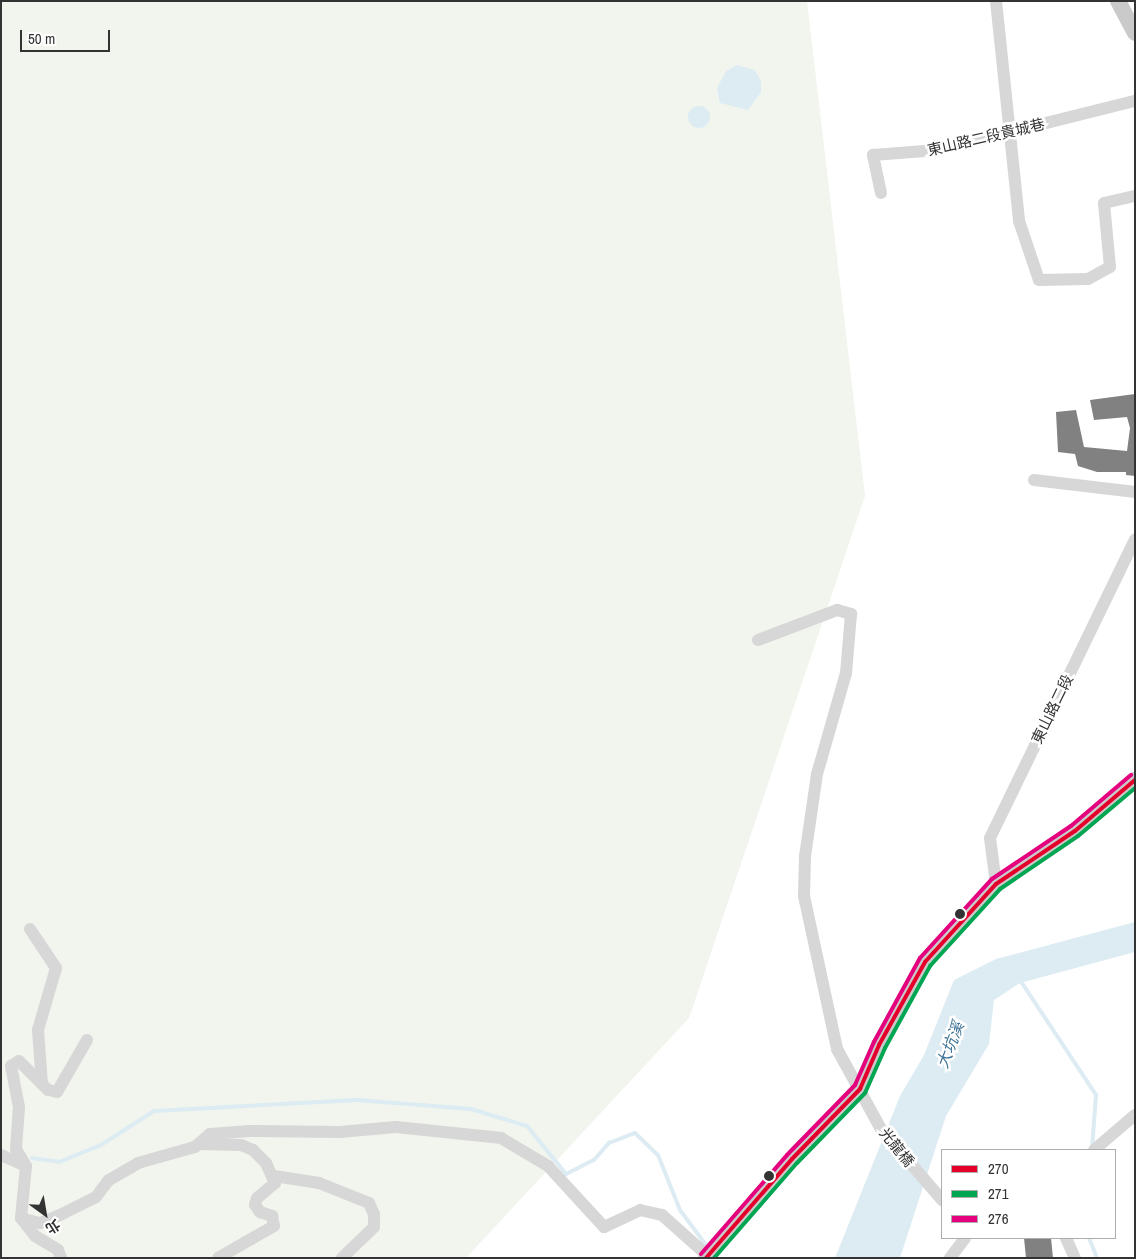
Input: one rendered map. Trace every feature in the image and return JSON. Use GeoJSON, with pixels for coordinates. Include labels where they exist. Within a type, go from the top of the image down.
{"type":"FeatureCollection","features":[{"type":"Feature","properties":{"kind":"main road"},"geometry":{"type":"LineString","coordinates":[[1118,1],[1135,33]]}},
{"type":"Feature","properties":{"kind":"main road"},"geometry":{"type":"LineString","coordinates":[[707,1257],[792,1159],[860,1089],[879,1045],[926,962],[996,884],[1075,832],[1135,780]]}},
{"type":"Feature","properties":{"kind":"street"},"geometry":{"type":"LineString","coordinates":[[996,1],[1019,221],[1039,280],[1088,279],[1110,267],[1104,202],[1135,196]]}},
{"type":"Feature","properties":{"kind":"street","name":"東山路二段貴城巷"},"geometry":{"type":"LineString","coordinates":[[881,193],[873,155],[938,150],[1135,101]]}},
{"type":"Feature","properties":{"kind":"street"},"geometry":{"type":"LineString","coordinates":[[1034,480],[1135,492]]}},
{"type":"Feature","properties":{"kind":"street","name":"東山路二段"},"geometry":{"type":"LineString","coordinates":[[996,884],[990,838],[1135,539]]}},
{"type":"Feature","properties":{"kind":"street","name":"光龍橋"},"geometry":{"type":"LineString","coordinates":[[758,640],[837,610],[851,614],[846,673],[814,792],[805,856],[804,896],[838,1049],[881,1129],[941,1199]]}},
{"type":"Feature","properties":{"kind":"street"},"geometry":{"type":"LineString","coordinates":[[30,929],[56,968],[38,1030],[42,1084]]}},
{"type":"Feature","properties":{"kind":"street"},"geometry":{"type":"LineString","coordinates":[[61,1258],[58,1250],[35,1236],[21,1218],[26,1166],[16,1149],[20,1108],[11,1066],[19,1061],[42,1084],[57,1092],[87,1040]]}},
{"type":"Feature","properties":{"kind":"street"},"geometry":{"type":"LineString","coordinates":[[1095,1149],[1135,1115]]}},
{"type":"Feature","properties":{"kind":"street"},"geometry":{"type":"LineString","coordinates":[[198,1144],[210,1134],[250,1131],[340,1132],[396,1127],[501,1138],[548,1166],[604,1227],[640,1210],[662,1215],[707,1257]]}},
{"type":"Feature","properties":{"kind":"street"},"geometry":{"type":"LineString","coordinates":[[21,1218],[40,1223],[60,1215],[96,1197],[109,1180],[138,1163],[198,1144],[241,1145],[253,1150],[274,1176],[275,1182],[257,1198],[255,1205],[260,1212],[272,1216],[274,1226],[218,1258]]}},
{"type":"Feature","properties":{"kind":"street"},"geometry":{"type":"LineString","coordinates":[[1,1155],[26,1166]]}},
{"type":"Feature","properties":{"kind":"street"},"geometry":{"type":"LineString","coordinates":[[274,1176],[319,1182],[368,1203],[374,1214],[374,1227],[342,1258]]}},
{"type":"Feature","properties":{"kind":"street"},"geometry":{"type":"LineString","coordinates":[[950,1258],[964,1239]]}},
{"type":"Feature","properties":{"kind":"street"},"geometry":{"type":"LineString","coordinates":[[1066,1239],[1075,1258]]}},
{"type":"Feature","properties":{"kind":"shaded area"},"geometry":{"type":"Polygon","coordinates":[[[1,1],[807,1],[865,496],[689,1018],[466,1258],[1,1258],[1,1]]]}},
{"type":"Feature","properties":{"kind":"water"},"geometry":{"type":"Polygon","coordinates":[[[737,65],[755,70],[761,81],[761,92],[748,110],[720,103],[717,88],[726,71],[737,65]]]}},
{"type":"Feature","properties":{"kind":"water"},"geometry":{"type":"Polygon","coordinates":[[[699,106],[707,109],[710,117],[707,125],[699,128],[691,125],[688,117],[691,109],[699,106]]]}},
{"type":"Feature","properties":{"kind":"water","name":"大坑溪"},"geometry":{"type":"Polygon","coordinates":[[[1135,922],[1135,952],[1020,983],[994,1000],[989,1044],[946,1116],[900,1258],[835,1258],[900,1096],[924,1055],[954,980],[996,959],[1135,922]]]}},
{"type":"Feature","properties":{"kind":"building"},"geometry":{"type":"Polygon","coordinates":[[[1135,394],[1135,476],[1126,475],[1126,472],[1097,472],[1078,466],[1075,454],[1058,452],[1056,412],[1076,410],[1084,447],[1127,451],[1130,428],[1127,417],[1094,420],[1090,400],[1135,394]]]}},
{"type":"Feature","properties":{"kind":"building"},"geometry":{"type":"Polygon","coordinates":[[[1024,1239],[1051,1239],[1053,1258],[1026,1258],[1024,1239]]]}},
{"type":"Feature","properties":{"kind":"waterway"},"geometry":{"type":"LineString","coordinates":[[1020,980],[1096,1095],[1092,1148]]}},
{"type":"Feature","properties":{"kind":"waterway"},"geometry":{"type":"LineString","coordinates":[[32,1158],[59,1162],[101,1145],[154,1111],[357,1100],[471,1109],[527,1126],[566,1174],[594,1160],[609,1143],[635,1133],[658,1155],[680,1210],[709,1249]]}},
{"type":"Feature","properties":{"kind":"waterway"},"geometry":{"type":"LineString","coordinates":[[1089,1239],[1097,1258]]}},
{"type":"Feature","properties":{"kind":"transit line","name":"276"},"geometry":{"type":"LineString","coordinates":[[701,1254],[787,1155],[855,1085],[874,1042],[920,958],[992,879],[1071,826],[1131,775]]}},
{"type":"Feature","properties":{"kind":"transit line","name":"270"},"geometry":{"type":"LineString","coordinates":[[706,1258],[792,1159],[860,1089],[879,1045],[925,962],[996,884],[1075,831],[1135,780]]}},
{"type":"Feature","properties":{"kind":"transit line","name":"271"},"geometry":{"type":"LineString","coordinates":[[714,1258],[797,1163],[865,1093],[885,1048],[930,966],[1000,889],[1078,836],[1135,788]]}}]}
